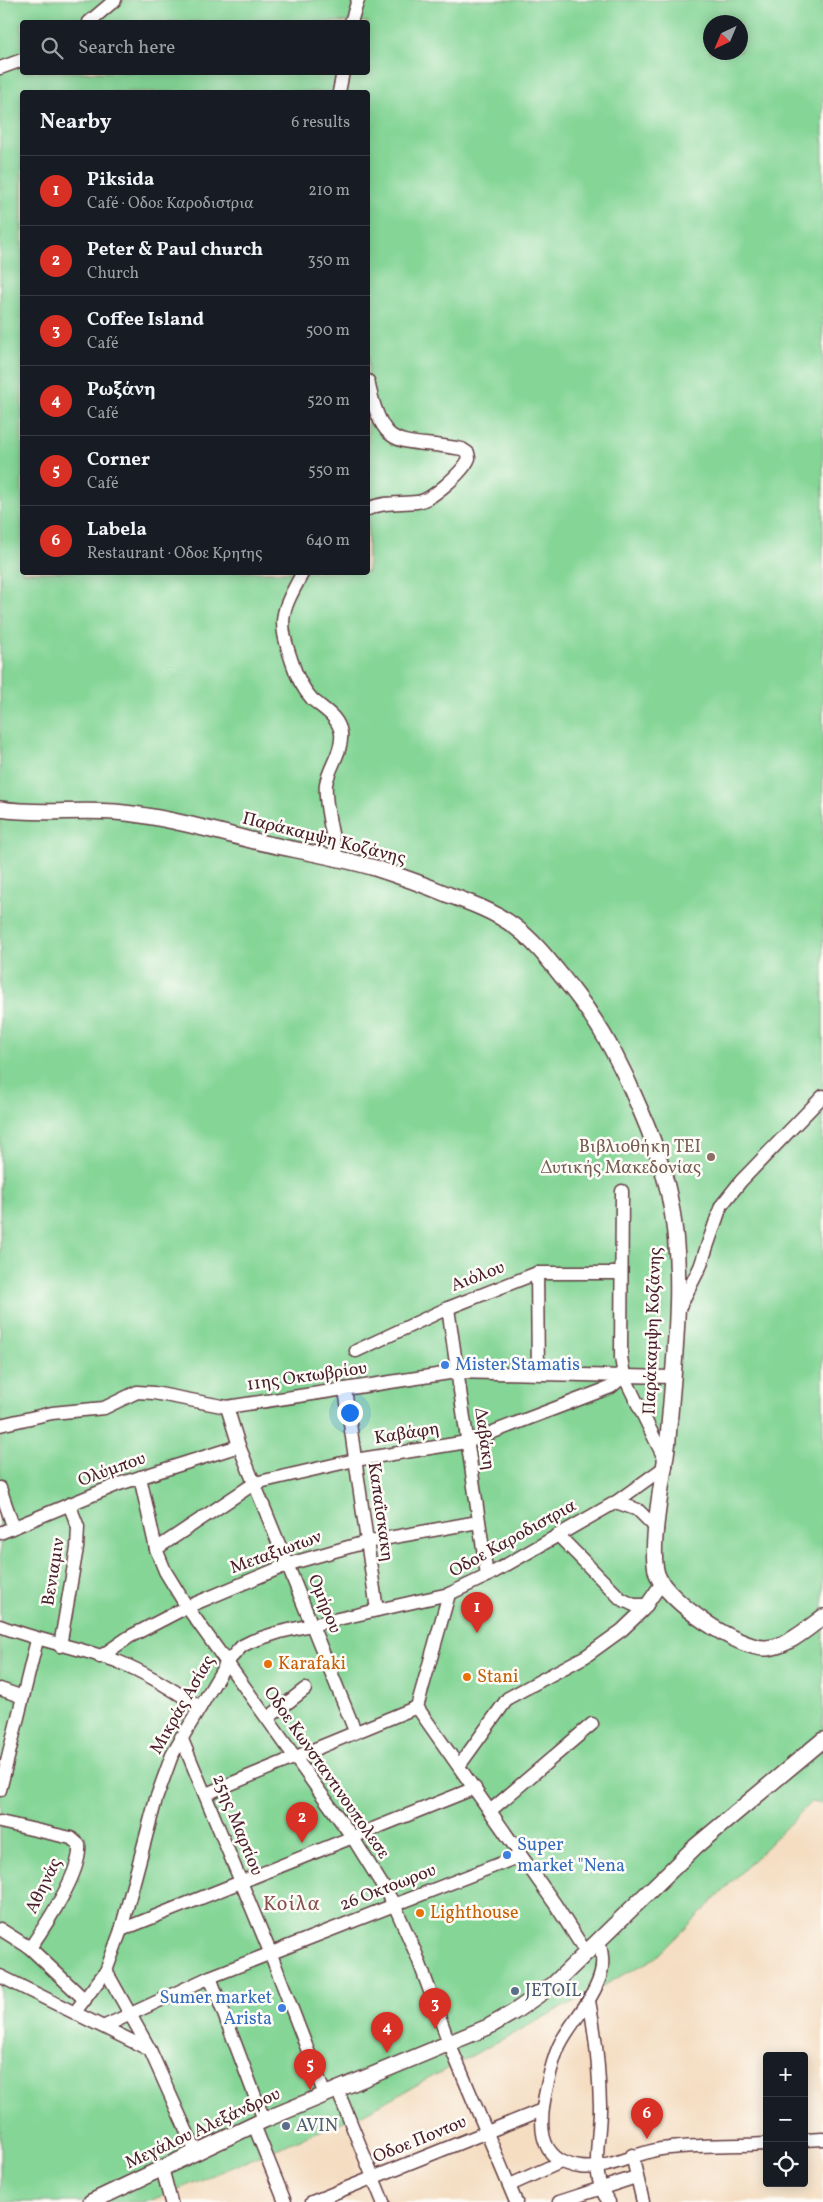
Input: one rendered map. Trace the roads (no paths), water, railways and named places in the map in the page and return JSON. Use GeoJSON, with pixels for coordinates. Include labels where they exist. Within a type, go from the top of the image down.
{"type":"FeatureCollection","features":[{"type":"Feature","properties":{"kind":"main road","name":"Παράκαμψη Κοζάνης"},"geometry":{"type":"LineString","coordinates":[[0,810],[28,813],[90,812],[123,814],[167,821],[373,867],[421,884],[498,916],[514,925],[533,943],[594,1017],[622,1066],[658,1152],[666,1178],[675,1244],[676,1313],[666,1464],[655,1559],[661,1584]]}},
{"type":"Feature","properties":{"kind":"main road"},"geometry":{"type":"LineString","coordinates":[[661,1584],[674,1598],[703,1619],[733,1638],[754,1647],[766,1648],[780,1644],[823,1617]]}},
{"type":"Feature","properties":{"kind":"main road","name":"Μεγάλου Αλεξάνδρου"},"geometry":{"type":"LineString","coordinates":[[91,2202],[259,2122],[488,2027],[514,2012],[554,1984],[587,1954],[666,1873],[744,1804],[822,1742]]}},
{"type":"Feature","properties":{"kind":"street"},"geometry":{"type":"LineString","coordinates":[[91,20],[115,0]]}},
{"type":"Feature","properties":{"kind":"street"},"geometry":{"type":"LineString","coordinates":[[352,20],[358,0]]}},
{"type":"Feature","properties":{"kind":"street"},"geometry":{"type":"LineString","coordinates":[[0,68],[20,61]]}},
{"type":"Feature","properties":{"kind":"street"},"geometry":{"type":"LineString","coordinates":[[339,90],[342,75]]}},
{"type":"Feature","properties":{"kind":"street"},"geometry":{"type":"LineString","coordinates":[[370,388],[380,424],[391,437],[462,449],[468,453],[469,458],[453,478],[423,501],[389,502],[370,508]]}},
{"type":"Feature","properties":{"kind":"street"},"geometry":{"type":"LineString","coordinates":[[302,575],[286,606],[282,628],[294,671],[308,694],[335,719],[339,727],[341,740],[326,783],[326,797],[338,860]]}},
{"type":"Feature","properties":{"kind":"street"},"geometry":{"type":"LineString","coordinates":[[676,1313],[700,1267],[721,1206],[741,1181],[823,1096]]}},
{"type":"Feature","properties":{"kind":"street"},"geometry":{"type":"LineString","coordinates":[[622,1191],[621,1357],[624,1376],[666,1464]]}},
{"type":"Feature","properties":{"kind":"street"},"geometry":{"type":"LineString","coordinates":[[537,1273],[538,1373]]}},
{"type":"Feature","properties":{"kind":"street","name":"Αιόλου"},"geometry":{"type":"LineString","coordinates":[[356,1351],[448,1308],[537,1273],[621,1273]]}},
{"type":"Feature","properties":{"kind":"street","name":"Δαβάκη"},"geometry":{"type":"LineString","coordinates":[[448,1308],[487,1576]]}},
{"type":"Feature","properties":{"kind":"street","name":"11ης Οκτωβρίου"},"geometry":{"type":"LineString","coordinates":[[0,1425],[52,1413],[104,1408],[137,1392],[154,1393],[227,1407],[456,1372],[624,1376]]}},
{"type":"Feature","properties":{"kind":"street"},"geometry":{"type":"LineString","coordinates":[[624,1376],[673,1377]]}},
{"type":"Feature","properties":{"kind":"street","name":"Καβάφη"},"geometry":{"type":"LineString","coordinates":[[156,1549],[255,1483],[355,1460],[467,1442],[611,1387],[624,1376]]}},
{"type":"Feature","properties":{"kind":"street","name":"Καπαΐσκακη"},"geometry":{"type":"LineString","coordinates":[[345,1389],[377,1610]]}},
{"type":"Feature","properties":{"kind":"street","name":"Ομήρου"},"geometry":{"type":"LineString","coordinates":[[227,1407],[240,1446],[355,1731]]}},
{"type":"Feature","properties":{"kind":"street","name":"Ολύμπου"},"geometry":{"type":"LineString","coordinates":[[0,1533],[13,1526],[140,1477],[240,1446]]}},
{"type":"Feature","properties":{"kind":"street","name":"Oδοε Καροδιστρια"},"geometry":{"type":"LineString","coordinates":[[418,1707],[450,1594],[487,1576],[616,1502],[666,1464]]}},
{"type":"Feature","properties":{"kind":"street","name":"Oδοε Κωνσταντινουπολεσε"},"geometry":{"type":"LineString","coordinates":[[140,1477],[156,1549],[166,1571],[187,1607],[353,1838],[394,1904],[417,1956],[449,2043],[516,2202]]}},
{"type":"Feature","properties":{"kind":"street"},"geometry":{"type":"LineString","coordinates":[[0,1488],[13,1526]]}},
{"type":"Feature","properties":{"kind":"street"},"geometry":{"type":"LineString","coordinates":[[616,1502],[638,1510],[657,1529]]}},
{"type":"Feature","properties":{"kind":"street","name":"Βενιαμιν"},"geometry":{"type":"LineString","coordinates":[[60,1646],[78,1542],[78,1527],[69,1504]]}},
{"type":"Feature","properties":{"kind":"street","name":"Μεταξιωτων"},"geometry":{"type":"LineString","coordinates":[[100,1657],[130,1637],[187,1607],[289,1564],[366,1542],[478,1522]]}},
{"type":"Feature","properties":{"kind":"street"},"geometry":{"type":"LineString","coordinates":[[558,1535],[621,1600],[634,1605],[647,1605]]}},
{"type":"Feature","properties":{"kind":"street"},"geometry":{"type":"LineString","coordinates":[[459,1766],[508,1698],[586,1656],[622,1630],[647,1605],[661,1584]]}},
{"type":"Feature","properties":{"kind":"street","name":"Μικράς Ασίας"},"geometry":{"type":"LineString","coordinates":[[75,2012],[106,1971],[121,1930],[156,1799],[167,1767],[181,1738],[227,1662],[242,1646],[252,1641],[313,1624],[450,1594]]}},
{"type":"Feature","properties":{"kind":"street"},"geometry":{"type":"LineString","coordinates":[[0,1626],[37,1640],[100,1657],[142,1673],[200,1707]]}},
{"type":"Feature","properties":{"kind":"street"},"geometry":{"type":"LineString","coordinates":[[0,1790],[37,1640]]}},
{"type":"Feature","properties":{"kind":"street"},"geometry":{"type":"LineString","coordinates":[[0,1689],[23,1697]]}},
{"type":"Feature","properties":{"kind":"street"},"geometry":{"type":"LineString","coordinates":[[268,1718],[306,1689]]}},
{"type":"Feature","properties":{"kind":"street"},"geometry":{"type":"LineString","coordinates":[[206,1794],[294,1756],[418,1707],[587,1954]]}},
{"type":"Feature","properties":{"kind":"street"},"geometry":{"type":"LineString","coordinates":[[490,1811],[592,1724]]}},
{"type":"Feature","properties":{"kind":"street","name":"25ης Μαρτίου"},"geometry":{"type":"LineString","coordinates":[[181,1738],[206,1794],[270,1952],[331,2092],[373,2177],[383,2202]]}},
{"type":"Feature","properties":{"kind":"street"},"geometry":{"type":"LineString","coordinates":[[121,1930],[475,1788]]}},
{"type":"Feature","properties":{"kind":"street","name":"Αθηνάς"},"geometry":{"type":"LineString","coordinates":[[0,1822],[71,1838],[76,1841],[79,1849],[71,1878],[52,1914],[30,1948]]}},
{"type":"Feature","properties":{"kind":"street","name":"26 Οκτοωρου"},"geometry":{"type":"LineString","coordinates":[[105,2026],[210,1977],[270,1952],[520,1856]]}},
{"type":"Feature","properties":{"kind":"street"},"geometry":{"type":"LineString","coordinates":[[0,1928],[30,1948],[85,2000]]}},
{"type":"Feature","properties":{"kind":"street"},"geometry":{"type":"LineString","coordinates":[[599,1941],[603,1964],[599,1980],[589,2001],[558,2047],[542,2110],[543,2137],[553,2154],[561,2162],[579,2167],[597,2168],[632,2155],[662,2149],[763,2144]]}},
{"type":"Feature","properties":{"kind":"street"},"geometry":{"type":"LineString","coordinates":[[106,1971],[150,2050],[196,2152]]}},
{"type":"Feature","properties":{"kind":"street"},"geometry":{"type":"LineString","coordinates":[[0,1976],[105,2026],[150,2050]]}},
{"type":"Feature","properties":{"kind":"street"},"geometry":{"type":"LineString","coordinates":[[210,1977],[285,2202]]}},
{"type":"Feature","properties":{"kind":"street"},"geometry":{"type":"LineString","coordinates":[[589,2001],[595,2028],[599,2078],[600,2108],[597,2168],[599,2188],[609,2202]]}},
{"type":"Feature","properties":{"kind":"street","name":"Oδοε Ποντου"},"geometry":{"type":"LineString","coordinates":[[312,2202],[542,2110]]}},
{"type":"Feature","properties":{"kind":"street"},"geometry":{"type":"LineString","coordinates":[[808,2140],[823,2139]]}},
{"type":"Feature","properties":{"kind":"street"},"geometry":{"type":"LineString","coordinates":[[632,2155],[643,2202]]}},
{"type":"Feature","properties":{"kind":"street"},"geometry":{"type":"LineString","coordinates":[[510,2185],[561,2162]]}},
{"type":"Feature","properties":{"kind":"street"},"geometry":{"type":"LineString","coordinates":[[162,2168],[171,2202]]}},
{"type":"Feature","properties":{"kind":"street"},"geometry":{"type":"LineString","coordinates":[[559,2202],[636,2177]]}},
{"type":"Feature","properties":{"kind":"place","name":"Βιβλιοθήκη ΤΕΙ Δυτικής Μακεδονίας"},"geometry":{"type":"Point","coordinates":[711,1157]}},
{"type":"Feature","properties":{"kind":"place","name":"Mister Stamatis"},"geometry":{"type":"Point","coordinates":[445,1365]}},
{"type":"Feature","properties":{"kind":"place","name":"Piksida"},"geometry":{"type":"Point","coordinates":[477,1633]}},
{"type":"Feature","properties":{"kind":"place","name":"Karafaki"},"geometry":{"type":"Point","coordinates":[268,1664]}},
{"type":"Feature","properties":{"kind":"place","name":"Stani"},"geometry":{"type":"Point","coordinates":[467,1677]}},
{"type":"Feature","properties":{"kind":"place","name":"Peter & Paul church"},"geometry":{"type":"Point","coordinates":[302,1843]}},
{"type":"Feature","properties":{"kind":"place","name":"Super market \"Nena"},"geometry":{"type":"Point","coordinates":[507,1855]}},
{"type":"Feature","properties":{"kind":"place","name":"Lighthouse"},"geometry":{"type":"Point","coordinates":[420,1913]}},
{"type":"Feature","properties":{"kind":"place","name":"JETOIL"},"geometry":{"type":"Point","coordinates":[515,1991]}},
{"type":"Feature","properties":{"kind":"place","name":"Sumer market Arista"},"geometry":{"type":"Point","coordinates":[282,2008]}},
{"type":"Feature","properties":{"kind":"place","name":"Coffee Island"},"geometry":{"type":"Point","coordinates":[435,2029]}},
{"type":"Feature","properties":{"kind":"place","name":"Ρωξάνη"},"geometry":{"type":"Point","coordinates":[387,2053]}},
{"type":"Feature","properties":{"kind":"place","name":"Corner"},"geometry":{"type":"Point","coordinates":[310,2090]}},
{"type":"Feature","properties":{"kind":"place","name":"AVIN"},"geometry":{"type":"Point","coordinates":[286,2126]}},
{"type":"Feature","properties":{"kind":"place","name":"Labela"},"geometry":{"type":"Point","coordinates":[647,2139]}},
{"type":"Feature","properties":{"kind":"district","name":"Κοίλα"},"geometry":{"type":"Point","coordinates":[292,1905]}}]}
